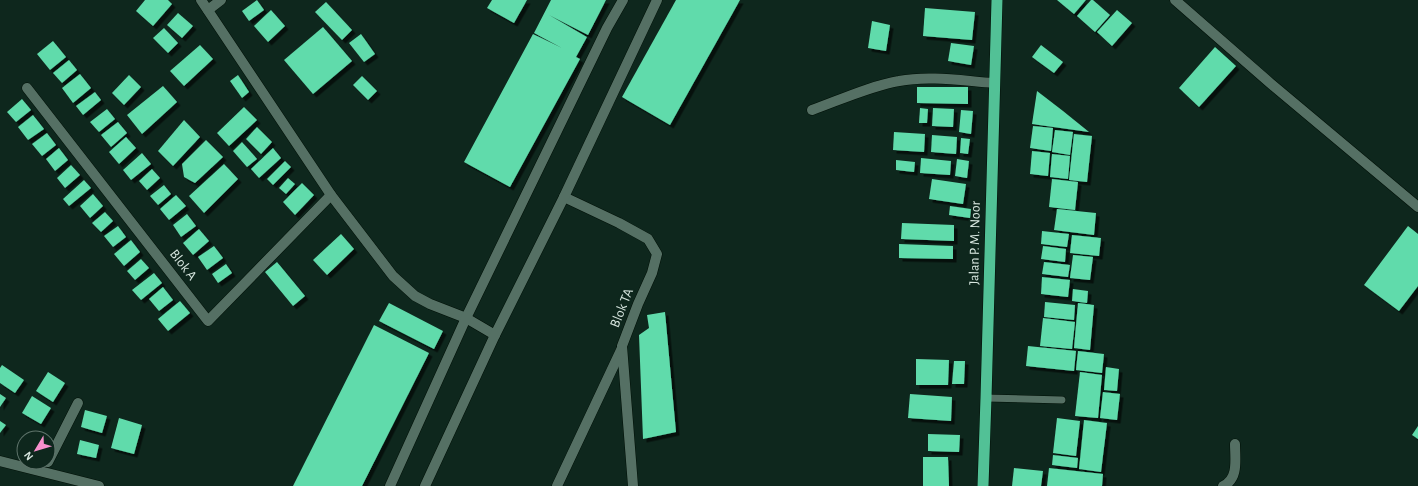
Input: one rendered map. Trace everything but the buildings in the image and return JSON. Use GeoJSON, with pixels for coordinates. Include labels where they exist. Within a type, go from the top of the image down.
{"type":"FeatureCollection","features":[{"type":"Feature","properties":{"kind":"highway","name":"Jalan P. M. Noor"},"geometry":{"type":"LineString","coordinates":[[982,486],[986,398],[997,0]]}},
{"type":"Feature","properties":{"kind":"street"},"geometry":{"type":"LineString","coordinates":[[201,0],[331,196],[393,276],[415,296],[430,304],[466,318],[495,335]]}},
{"type":"Feature","properties":{"kind":"street"},"geometry":{"type":"LineString","coordinates":[[208,10],[221,0]]}},
{"type":"Feature","properties":{"kind":"street"},"geometry":{"type":"LineString","coordinates":[[390,486],[466,318],[622,0]]}},
{"type":"Feature","properties":{"kind":"street"},"geometry":{"type":"LineString","coordinates":[[425,486],[495,335],[564,197],[657,0]]}},
{"type":"Feature","properties":{"kind":"street"},"geometry":{"type":"LineString","coordinates":[[1175,0],[1270,83],[1418,207]]}},
{"type":"Feature","properties":{"kind":"street"},"geometry":{"type":"LineString","coordinates":[[812,110],[900,80],[946,79],[994,83]]}},
{"type":"Feature","properties":{"kind":"street","name":"Blok A"},"geometry":{"type":"LineString","coordinates":[[26,88],[208,321],[331,196]]}},
{"type":"Feature","properties":{"kind":"street","name":"Blok TA"},"geometry":{"type":"LineString","coordinates":[[564,197],[619,223],[648,239],[657,254],[652,273],[622,346],[633,486]]}},
{"type":"Feature","properties":{"kind":"street"},"geometry":{"type":"LineString","coordinates":[[557,486],[622,346]]}},
{"type":"Feature","properties":{"kind":"street"},"geometry":{"type":"LineString","coordinates":[[56,446],[78,403]]}},
{"type":"Feature","properties":{"kind":"street"},"geometry":{"type":"LineString","coordinates":[[1223,486],[1229,484],[1235,474],[1235,444]]}},
{"type":"Feature","properties":{"kind":"street"},"geometry":{"type":"LineString","coordinates":[[0,461],[99,486]]}},
{"type":"Feature","properties":{"kind":"lane"},"geometry":{"type":"LineString","coordinates":[[986,398],[1062,400]]}}]}
